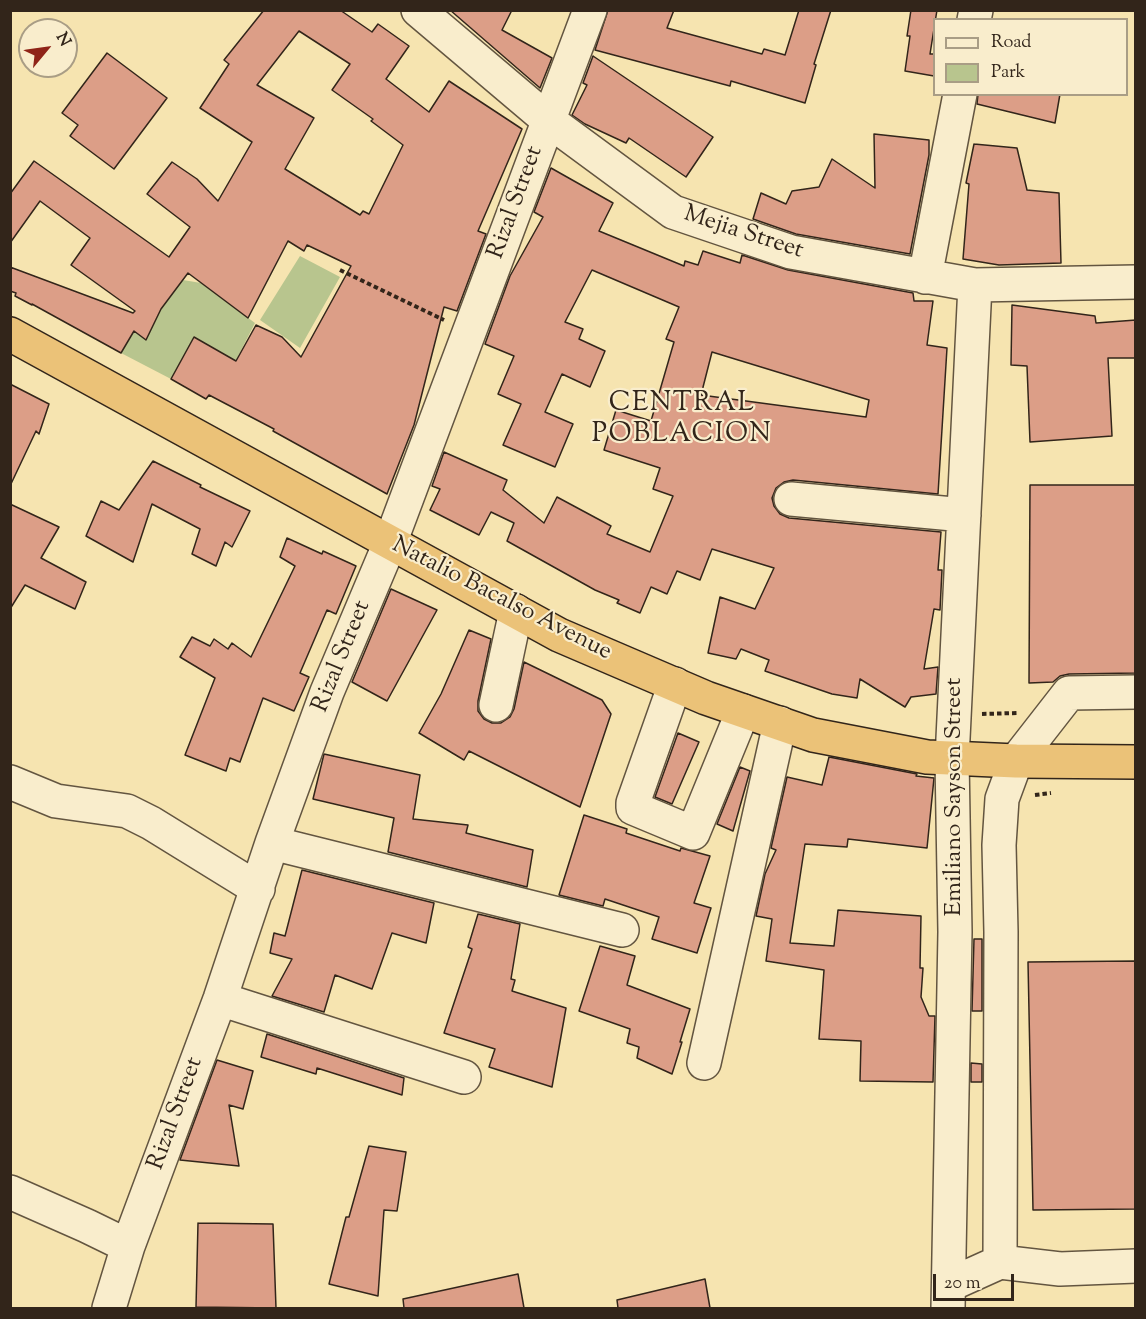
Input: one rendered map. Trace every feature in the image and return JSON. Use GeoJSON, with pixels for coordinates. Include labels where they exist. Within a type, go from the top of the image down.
{"type":"FeatureCollection","features":[{"type":"Feature","properties":{"kind":"highway","name":"Natalio Bacalso Avenue"},"geometry":{"type":"LineString","coordinates":[[10,334],[559,635],[743,711],[813,735],[927,757],[1016,761],[1136,762]]}},
{"type":"Feature","properties":{"kind":"street","name":"Mejia Street"},"geometry":{"type":"LineString","coordinates":[[418,10],[548,120],[673,212],[791,252],[975,285],[1136,282]]}},
{"type":"Feature","properties":{"kind":"street","name":"Rizal Street"},"geometry":{"type":"LineString","coordinates":[[109,1308],[128,1246],[220,999],[272,843],[327,692],[390,543],[591,10]]}},
{"type":"Feature","properties":{"kind":"street"},"geometry":{"type":"LineString","coordinates":[[925,277],[960,96]]}},
{"type":"Feature","properties":{"kind":"street","name":"Emiliano Sayson Street"},"geometry":{"type":"LineString","coordinates":[[949,1297],[955,932],[952,759],[975,285]]}},
{"type":"Feature","properties":{"kind":"street"},"geometry":{"type":"LineString","coordinates":[[791,499],[964,515]]}},
{"type":"Feature","properties":{"kind":"street"},"geometry":{"type":"LineString","coordinates":[[496,705],[516,611]]}},
{"type":"Feature","properties":{"kind":"street"},"geometry":{"type":"LineString","coordinates":[[675,684],[633,808],[693,833],[743,711]]}},
{"type":"Feature","properties":{"kind":"street","name":"Emiliano Sayson Street"},"geometry":{"type":"LineString","coordinates":[[1000,1262],[999,845],[1002,799],[1016,761],[1069,693],[1136,692]]}},
{"type":"Feature","properties":{"kind":"street"},"geometry":{"type":"LineString","coordinates":[[704,1064],[780,723]]}},
{"type":"Feature","properties":{"kind":"street"},"geometry":{"type":"LineString","coordinates":[[10,782],[56,801],[127,811],[151,823],[258,889]]}},
{"type":"Feature","properties":{"kind":"street"},"geometry":{"type":"LineString","coordinates":[[272,843],[622,930]]}},
{"type":"Feature","properties":{"kind":"street"},"geometry":{"type":"LineString","coordinates":[[220,999],[464,1077]]}},
{"type":"Feature","properties":{"kind":"street"},"geometry":{"type":"LineString","coordinates":[[10,1192],[128,1246]]}},
{"type":"Feature","properties":{"kind":"street"},"geometry":{"type":"LineString","coordinates":[[949,1297],[1000,1262],[1060,1269],[1136,1266]]}},
{"type":"Feature","properties":{"kind":"path"},"geometry":{"type":"LineString","coordinates":[[340,270],[469,331]]}},
{"type":"Feature","properties":{"kind":"path"},"geometry":{"type":"LineString","coordinates":[[954,714],[1055,712]]}},
{"type":"Feature","properties":{"kind":"green space"},"geometry":{"type":"Polygon","coordinates":[[[300,256],[340,277],[300,348],[260,320],[300,256]]]}},
{"type":"Feature","properties":{"kind":"green space"},"geometry":{"type":"Polygon","coordinates":[[[183,280],[201,283],[255,323],[235,362],[194,338],[171,379],[121,353],[134,331],[161,309],[183,280]]]}},
{"type":"Feature","properties":{"kind":"building"},"geometry":{"type":"Polygon","coordinates":[[[264,10],[340,10],[372,32],[378,24],[409,46],[386,79],[429,112],[449,81],[522,129],[478,231],[486,234],[457,311],[444,307],[414,425],[387,494],[273,431],[274,429],[209,395],[206,399],[171,379],[194,337],[236,361],[256,325],[282,337],[301,357],[351,266],[307,245],[304,251],[288,241],[248,318],[188,273],[161,309],[146,340],[134,331],[121,353],[15,296],[16,293],[10,291],[10,267],[133,313],[135,311],[71,265],[90,238],[40,201],[10,243],[10,194],[34,161],[169,257],[190,227],[147,194],[172,162],[197,179],[218,201],[252,142],[200,108],[229,64],[224,60],[264,10]],[[299,31],[257,85],[314,118],[285,169],[360,215],[363,211],[369,214],[403,145],[371,121],[373,119],[332,90],[350,64],[299,31]]]}},
{"type":"Feature","properties":{"kind":"building"},"geometry":{"type":"Polygon","coordinates":[[[450,10],[512,10],[502,30],[552,58],[540,88],[450,10]]]}},
{"type":"Feature","properties":{"kind":"building"},"geometry":{"type":"Polygon","coordinates":[[[608,10],[674,10],[667,28],[762,54],[764,49],[785,55],[799,10],[831,10],[814,64],[816,65],[805,103],[731,81],[730,86],[595,50],[608,10]]]}},
{"type":"Feature","properties":{"kind":"building"},"geometry":{"type":"Polygon","coordinates":[[[911,10],[937,10],[936,18],[933,18],[930,54],[933,54],[933,76],[905,71],[910,36],[907,36],[911,10]]]}},
{"type":"Feature","properties":{"kind":"building"},"geometry":{"type":"Polygon","coordinates":[[[107,53],[167,98],[114,169],[70,136],[78,125],[62,113],[107,53]]]}},
{"type":"Feature","properties":{"kind":"building"},"geometry":{"type":"Polygon","coordinates":[[[593,56],[713,137],[686,177],[629,138],[626,143],[585,124],[572,115],[587,85],[583,83],[593,56]]]}},
{"type":"Feature","properties":{"kind":"building"},"geometry":{"type":"Polygon","coordinates":[[[978,96],[1060,96],[1055,123],[977,104],[978,96]]]}},
{"type":"Feature","properties":{"kind":"building"},"geometry":{"type":"Polygon","coordinates":[[[874,134],[929,140],[929,155],[910,254],[796,234],[753,219],[761,193],[786,204],[792,191],[819,187],[832,159],[875,188],[874,134]]]}},
{"type":"Feature","properties":{"kind":"building"},"geometry":{"type":"Polygon","coordinates":[[[974,144],[1017,148],[1027,190],[1059,193],[1061,263],[999,265],[963,259],[969,184],[966,183],[974,144]]]}},
{"type":"Feature","properties":{"kind":"building"},"geometry":{"type":"Polygon","coordinates":[[[551,168],[613,203],[599,231],[684,266],[685,261],[698,265],[703,251],[740,263],[742,255],[788,270],[913,293],[914,301],[933,301],[927,345],[947,348],[938,494],[793,480],[784,482],[776,488],[772,498],[780,514],[789,518],[941,532],[938,570],[942,570],[940,610],[934,609],[924,669],[938,667],[936,694],[911,697],[905,707],[860,679],[857,698],[832,694],[765,671],[769,660],[741,649],[736,659],[708,653],[720,597],[755,609],[774,568],[712,549],[700,580],[677,571],[667,594],[651,587],[640,613],[617,603],[619,600],[595,590],[507,541],[514,523],[491,512],[479,535],[430,510],[440,489],[432,486],[444,452],[507,480],[503,490],[544,523],[557,497],[611,526],[607,534],[650,552],[673,496],[653,489],[660,468],[604,450],[616,410],[651,421],[674,342],[666,339],[679,307],[592,270],[565,322],[583,329],[579,339],[605,351],[590,387],[562,374],[545,412],[573,424],[555,467],[503,445],[521,404],[498,394],[514,356],[485,344],[510,276],[543,217],[534,212],[551,168]],[[712,352],[701,395],[866,417],[869,400],[712,352]]]}},
{"type":"Feature","properties":{"kind":"building"},"geometry":{"type":"Polygon","coordinates":[[[1012,305],[1095,316],[1096,323],[1136,320],[1136,358],[1108,358],[1112,436],[1030,442],[1027,366],[1011,365],[1012,305]]]}},
{"type":"Feature","properties":{"kind":"building"},"geometry":{"type":"Polygon","coordinates":[[[10,384],[49,404],[39,434],[36,431],[10,486],[10,384]]]}},
{"type":"Feature","properties":{"kind":"building"},"geometry":{"type":"Polygon","coordinates":[[[153,461],[250,511],[232,547],[225,542],[216,566],[192,554],[200,529],[152,504],[133,562],[86,536],[101,501],[119,510],[153,461]]]}},
{"type":"Feature","properties":{"kind":"building"},"geometry":{"type":"Polygon","coordinates":[[[1030,485],[1136,485],[1136,673],[1069,674],[1060,676],[1053,682],[1029,683],[1030,485]]]}},
{"type":"Feature","properties":{"kind":"building"},"geometry":{"type":"Polygon","coordinates":[[[10,504],[59,527],[41,558],[86,582],[75,609],[25,585],[10,609],[10,504]]]}},
{"type":"Feature","properties":{"kind":"building"},"geometry":{"type":"Polygon","coordinates":[[[287,538],[356,566],[336,614],[327,610],[300,673],[309,677],[294,711],[263,698],[240,762],[230,758],[226,771],[185,755],[215,678],[180,657],[192,637],[210,646],[214,639],[228,649],[232,643],[251,657],[295,566],[280,557],[287,538]]]}},
{"type":"Feature","properties":{"kind":"building"},"geometry":{"type":"Polygon","coordinates":[[[391,589],[437,610],[387,701],[352,682],[391,589]]]}},
{"type":"Feature","properties":{"kind":"building"},"geometry":{"type":"Polygon","coordinates":[[[469,630],[491,639],[478,701],[478,711],[484,719],[492,723],[501,723],[510,717],[514,709],[524,662],[602,700],[611,714],[580,807],[469,751],[464,760],[419,733],[441,694],[469,630]]]}},
{"type":"Feature","properties":{"kind":"building"},"geometry":{"type":"Polygon","coordinates":[[[678,733],[699,742],[672,804],[655,797],[678,733]]]}},
{"type":"Feature","properties":{"kind":"building"},"geometry":{"type":"Polygon","coordinates":[[[324,754],[420,775],[413,819],[468,825],[466,833],[533,850],[527,887],[388,852],[394,818],[313,799],[324,754]]]}},
{"type":"Feature","properties":{"kind":"building"},"geometry":{"type":"Polygon","coordinates":[[[829,757],[934,778],[927,848],[848,839],[847,847],[805,844],[790,943],[834,946],[838,910],[921,916],[920,968],[923,968],[921,997],[929,1016],[935,1016],[933,1082],[860,1081],[861,1041],[819,1039],[824,970],[766,961],[772,919],[756,916],[765,874],[776,850],[771,848],[787,777],[822,785],[829,757]]]}},
{"type":"Feature","properties":{"kind":"building"},"geometry":{"type":"Polygon","coordinates":[[[740,767],[750,771],[733,831],[717,824],[740,767]]]}},
{"type":"Feature","properties":{"kind":"building"},"geometry":{"type":"Polygon","coordinates":[[[584,815],[627,829],[626,833],[680,851],[681,848],[710,856],[694,903],[711,908],[697,953],[652,939],[659,917],[605,899],[603,906],[559,895],[584,815]]]}},
{"type":"Feature","properties":{"kind":"building"},"geometry":{"type":"Polygon","coordinates":[[[302,870],[434,903],[426,943],[392,933],[372,989],[335,975],[324,1012],[272,996],[292,959],[270,953],[274,933],[285,936],[302,870]]]}},
{"type":"Feature","properties":{"kind":"building"},"geometry":{"type":"Polygon","coordinates":[[[478,914],[520,924],[511,979],[515,980],[512,991],[566,1008],[552,1087],[489,1067],[495,1049],[444,1033],[472,949],[468,947],[478,914]]]}},
{"type":"Feature","properties":{"kind":"building"},"geometry":{"type":"Polygon","coordinates":[[[974,939],[982,939],[982,1011],[972,1011],[974,939]]]}},
{"type":"Feature","properties":{"kind":"building"},"geometry":{"type":"Polygon","coordinates":[[[600,946],[635,956],[627,985],[690,1009],[672,1074],[637,1058],[639,1047],[627,1043],[630,1029],[579,1011],[600,946]]]}},
{"type":"Feature","properties":{"kind":"building"},"geometry":{"type":"Polygon","coordinates":[[[1136,961],[1136,1209],[1033,1210],[1028,962],[1136,961]]]}},
{"type":"Feature","properties":{"kind":"building"},"geometry":{"type":"Polygon","coordinates":[[[267,1034],[404,1078],[402,1095],[317,1068],[316,1074],[261,1057],[267,1034]]]}},
{"type":"Feature","properties":{"kind":"building"},"geometry":{"type":"Polygon","coordinates":[[[217,1060],[253,1071],[243,1109],[229,1105],[239,1166],[180,1160],[217,1060]]]}},
{"type":"Feature","properties":{"kind":"building"},"geometry":{"type":"Polygon","coordinates":[[[971,1063],[982,1064],[982,1082],[971,1082],[971,1063]]]}},
{"type":"Feature","properties":{"kind":"building"},"geometry":{"type":"Polygon","coordinates":[[[369,1146],[406,1152],[397,1211],[384,1210],[378,1296],[329,1284],[346,1217],[349,1217],[369,1146]]]}},
{"type":"Feature","properties":{"kind":"building"},"geometry":{"type":"Polygon","coordinates":[[[198,1223],[273,1224],[276,1308],[196,1307],[198,1223]]]}},
{"type":"Feature","properties":{"kind":"building"},"geometry":{"type":"Polygon","coordinates":[[[518,1274],[524,1308],[404,1308],[403,1299],[518,1274]]]}},
{"type":"Feature","properties":{"kind":"building"},"geometry":{"type":"Polygon","coordinates":[[[705,1279],[710,1308],[618,1308],[617,1300],[705,1279]]]}},
{"type":"Feature","properties":{"kind":"district","name":"CENTRAL POBLACION"},"geometry":{"type":"Point","coordinates":[682,420]}}]}
